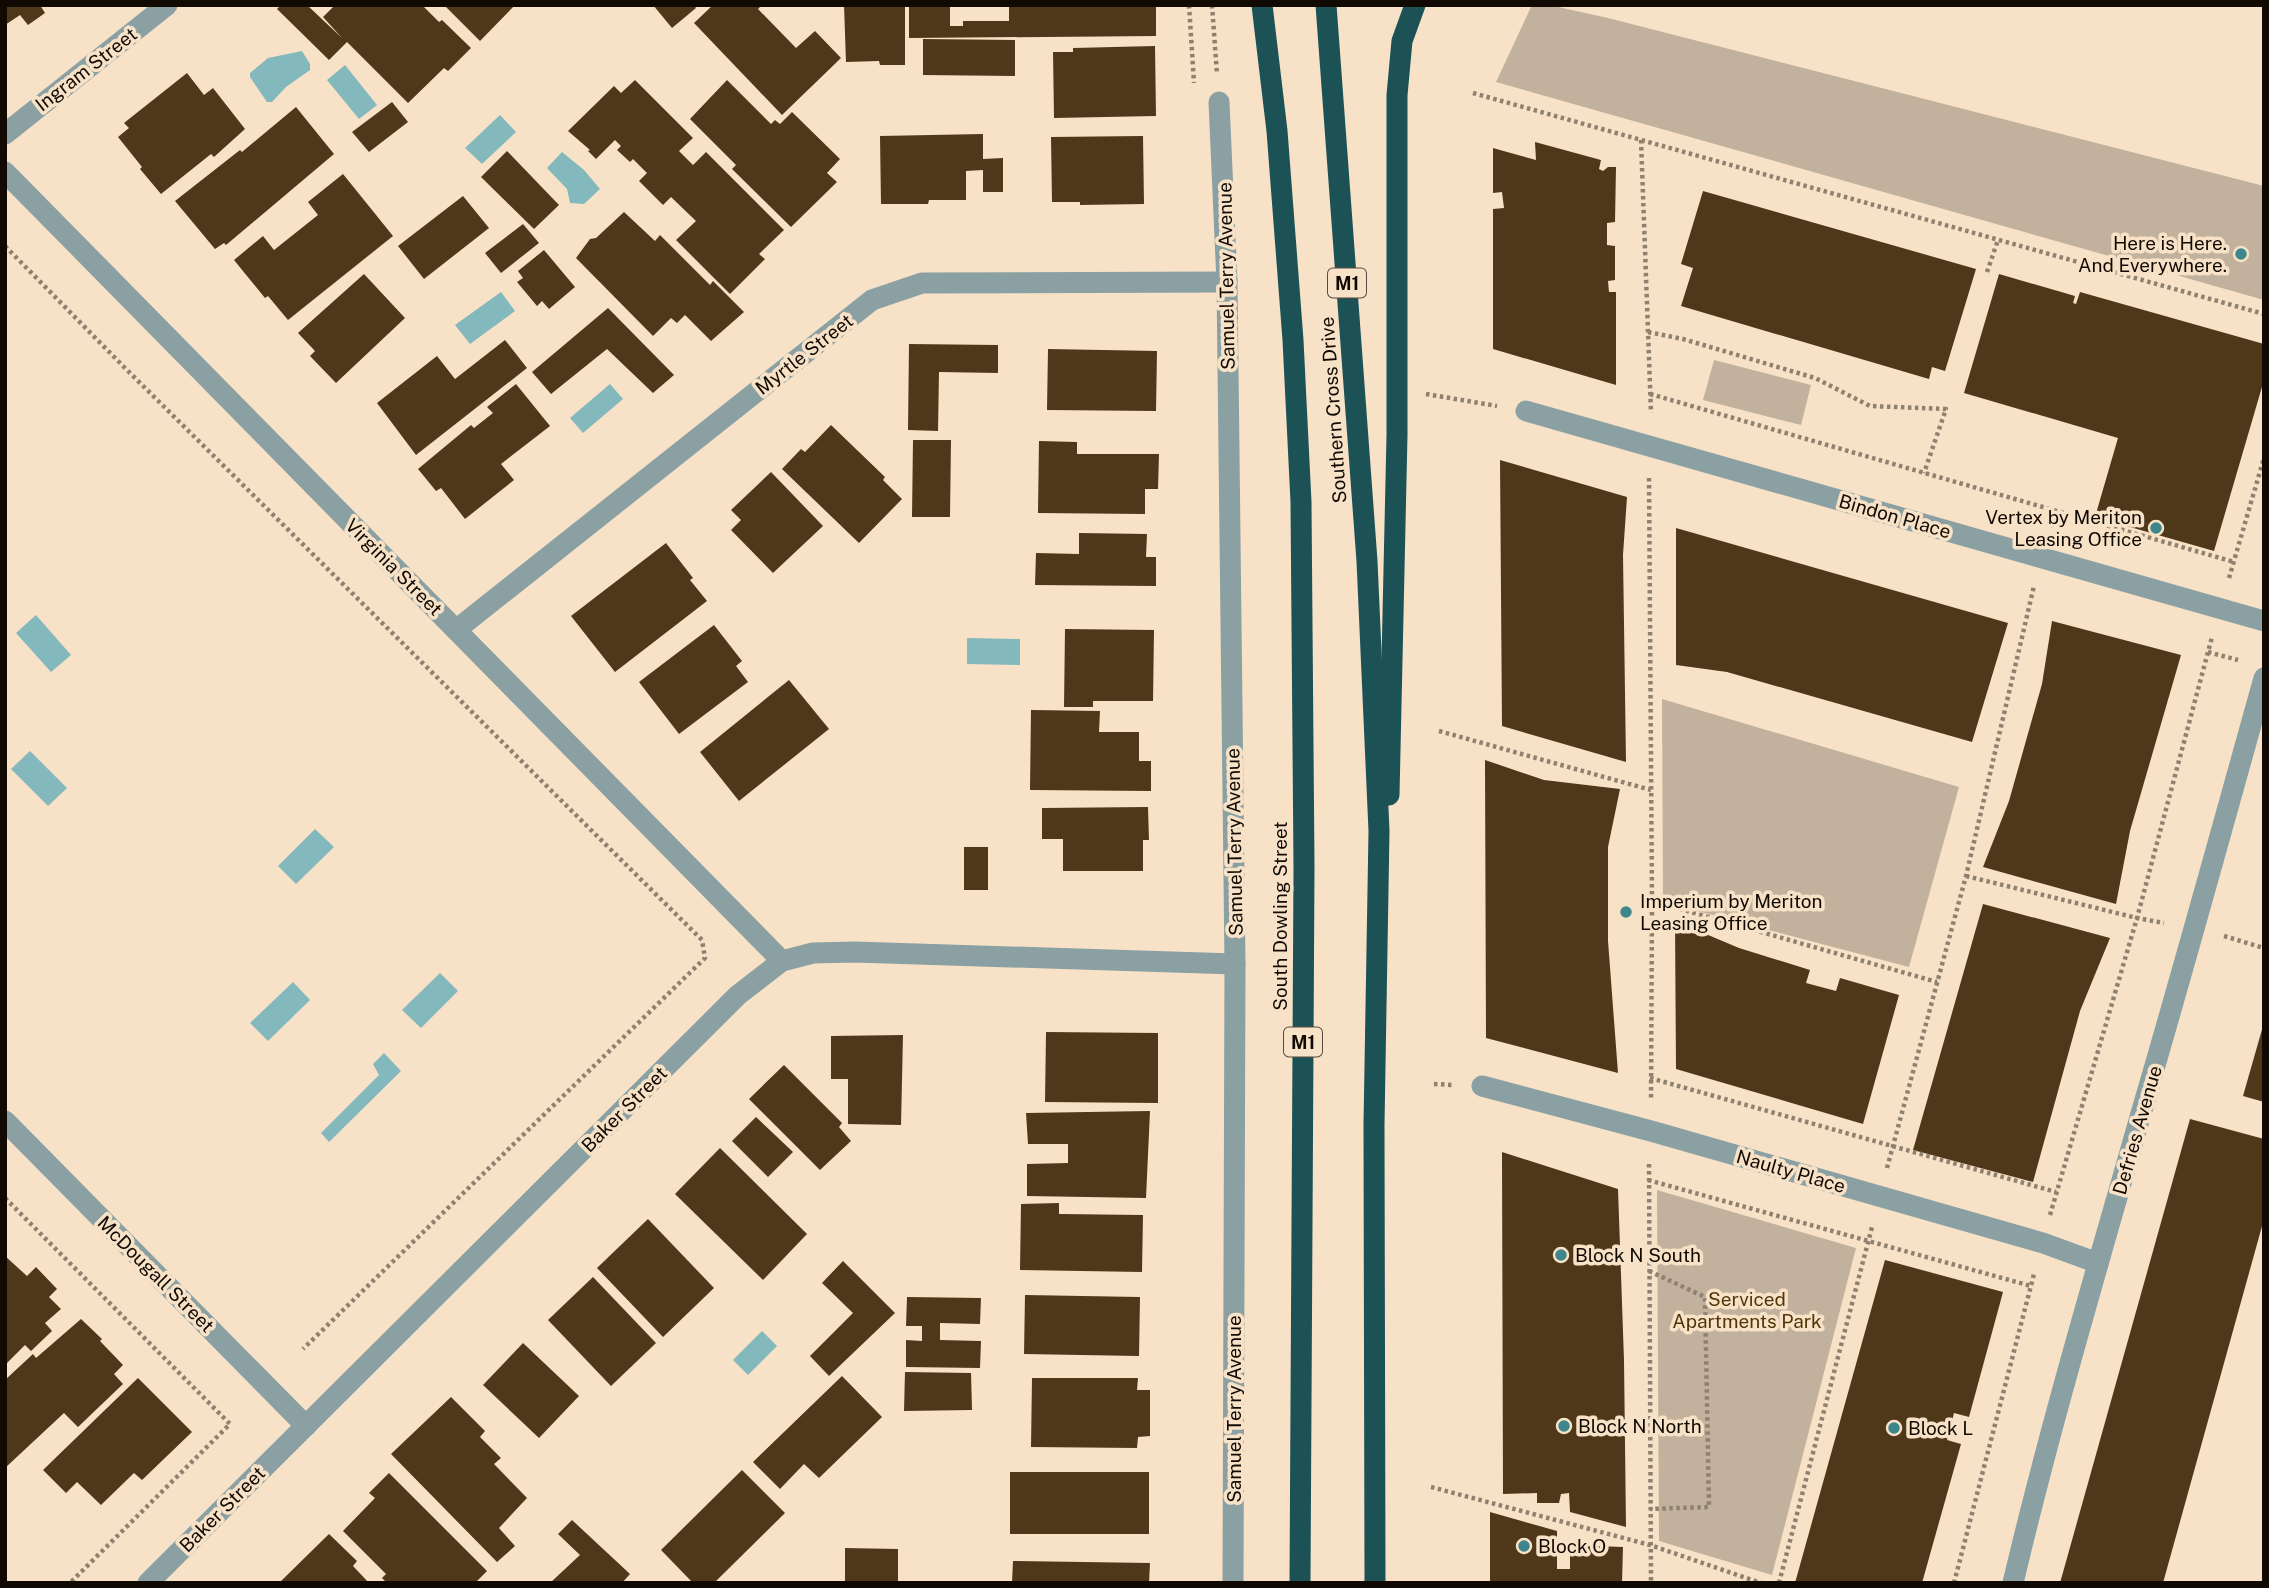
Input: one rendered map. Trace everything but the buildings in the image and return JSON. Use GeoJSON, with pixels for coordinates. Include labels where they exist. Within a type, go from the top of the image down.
{"type":"FeatureCollection","features":[{"type":"Feature","properties":{"kind":"highway","name":"Southern Cross Drive"},"geometry":{"type":"LineString","coordinates":[[1262,5],[1280,170],[1293,340],[1301,502]]}},
{"type":"Feature","properties":{"kind":"highway","name":"Southern Cross Drive"},"geometry":{"type":"LineString","coordinates":[[1325,5],[1367,561],[1379,831],[1374,1125]]}},
{"type":"Feature","properties":{"kind":"highway"},"geometry":{"type":"LineString","coordinates":[[1374,1125],[1392,746],[1397,435],[1397,95],[1402,41],[1415,5]]}},
{"type":"Feature","properties":{"kind":"highway","name":"South Dowling Street"},"geometry":{"type":"LineString","coordinates":[[1300,1583],[1304,881],[1301,502]]}},
{"type":"Feature","properties":{"kind":"highway","name":"M1"},"geometry":{"type":"LineString","coordinates":[[1374,1125],[1375,1583]]}},
{"type":"Feature","properties":{"kind":"street","name":"Ingram Street"},"geometry":{"type":"LineString","coordinates":[[5,134],[167,5]]}},
{"type":"Feature","properties":{"kind":"street","name":"Samuel Terry Avenue"},"geometry":{"type":"LineString","coordinates":[[1219,102],[1227,282],[1235,964],[1233,1583]]}},
{"type":"Feature","properties":{"kind":"street","name":"Virginia Street"},"geometry":{"type":"LineString","coordinates":[[5,172],[782,961]]}},
{"type":"Feature","properties":{"kind":"street","name":"Myrtle Street"},"geometry":{"type":"LineString","coordinates":[[456,630],[872,300],[922,283],[1227,282]]}},
{"type":"Feature","properties":{"kind":"street","name":"Bindon Place"},"geometry":{"type":"LineString","coordinates":[[1526,411],[2264,621]]}},
{"type":"Feature","properties":{"kind":"street","name":"Defries Avenue"},"geometry":{"type":"LineString","coordinates":[[2013,1583],[2098,1263],[2264,678]]}},
{"type":"Feature","properties":{"kind":"street","name":"Baker Street"},"geometry":{"type":"LineString","coordinates":[[148,1583],[738,995],[782,961],[813,953],[855,952],[1235,964]]}},
{"type":"Feature","properties":{"kind":"street","name":"Naulty Place"},"geometry":{"type":"LineString","coordinates":[[1482,1086],[1651,1131],[2043,1243],[2098,1263]]}},
{"type":"Feature","properties":{"kind":"street","name":"McDougall Street"},"geometry":{"type":"LineString","coordinates":[[5,1122],[306,1426]]}},
{"type":"Feature","properties":{"kind":"path"},"geometry":{"type":"LineString","coordinates":[[1189,5],[1194,94]]}},
{"type":"Feature","properties":{"kind":"path"},"geometry":{"type":"LineString","coordinates":[[1212,5],[1219,102]]}},
{"type":"Feature","properties":{"kind":"path"},"geometry":{"type":"LineString","coordinates":[[1473,93],[2264,314]]}},
{"type":"Feature","properties":{"kind":"path"},"geometry":{"type":"LineString","coordinates":[[1641,140],[1653,447],[1648,488],[1652,901],[1651,1131],[1648,1180],[1651,1583]]}},
{"type":"Feature","properties":{"kind":"path"},"geometry":{"type":"LineString","coordinates":[[1987,272],[1998,240]]}},
{"type":"Feature","properties":{"kind":"path"},"geometry":{"type":"LineString","coordinates":[[5,246],[144,388],[702,940],[705,958],[303,1349]]}},
{"type":"Feature","properties":{"kind":"path"},"geometry":{"type":"LineString","coordinates":[[1648,332],[1815,378],[1870,406],[1946,409],[1924,473]]}},
{"type":"Feature","properties":{"kind":"path"},"geometry":{"type":"LineString","coordinates":[[1423,394],[1526,411]]}},
{"type":"Feature","properties":{"kind":"path"},"geometry":{"type":"LineString","coordinates":[[1650,394],[2234,562]]}},
{"type":"Feature","properties":{"kind":"path"},"geometry":{"type":"LineString","coordinates":[[1954,1583],[2056,1192],[2137,918],[2220,608],[2264,458]]}},
{"type":"Feature","properties":{"kind":"path"},"geometry":{"type":"LineString","coordinates":[[1880,1197],[1891,1147],[1966,876],[2054,511]]}},
{"type":"Feature","properties":{"kind":"path"},"geometry":{"type":"LineString","coordinates":[[1438,731],[1651,790]]}},
{"type":"Feature","properties":{"kind":"path"},"geometry":{"type":"LineString","coordinates":[[1966,876],[2137,918],[2195,928],[2264,948]]}},
{"type":"Feature","properties":{"kind":"path"},"geometry":{"type":"LineString","coordinates":[[1652,901],[1937,982]]}},
{"type":"Feature","properties":{"kind":"path"},"geometry":{"type":"LineString","coordinates":[[1650,1078],[2056,1192]]}},
{"type":"Feature","properties":{"kind":"path"},"geometry":{"type":"LineString","coordinates":[[1648,1180],[2031,1286]]}},
{"type":"Feature","properties":{"kind":"path"},"geometry":{"type":"LineString","coordinates":[[5,1198],[230,1424],[70,1583]]}},
{"type":"Feature","properties":{"kind":"path"},"geometry":{"type":"LineString","coordinates":[[1779,1583],[1868,1241]]}},
{"type":"Feature","properties":{"kind":"path"},"geometry":{"type":"LineString","coordinates":[[1649,1271],[1705,1297],[1709,1507],[1650,1509]]}},
{"type":"Feature","properties":{"kind":"path"},"geometry":{"type":"LineString","coordinates":[[1431,1487],[1650,1545],[1761,1583]]}},
{"type":"Feature","properties":{"kind":"green space"},"geometry":{"type":"Polygon","coordinates":[[[1532,5],[1549,5],[1608,18],[2264,186],[2264,300],[1496,82],[1532,5]]]}},
{"type":"Feature","properties":{"kind":"green space"},"geometry":{"type":"Polygon","coordinates":[[[1714,360],[1811,385],[1801,425],[1703,400],[1714,360]]]}},
{"type":"Feature","properties":{"kind":"green space"},"geometry":{"type":"Polygon","coordinates":[[[1662,699],[1959,787],[1909,967],[1663,902],[1662,699]]]}},
{"type":"Feature","properties":{"kind":"green space","name":"Serviced Apartments Park"},"geometry":{"type":"Polygon","coordinates":[[[1657,1190],[1856,1248],[1772,1575],[1659,1541],[1657,1190]]]}},
{"type":"Feature","properties":{"kind":"water"},"geometry":{"type":"Polygon","coordinates":[[[302,51],[310,64],[310,70],[286,87],[272,102],[267,102],[250,73],[268,58],[302,51]]]}},
{"type":"Feature","properties":{"kind":"water"},"geometry":{"type":"Polygon","coordinates":[[[345,65],[377,105],[359,119],[327,80],[345,65]]]}},
{"type":"Feature","properties":{"kind":"water"},"geometry":{"type":"Polygon","coordinates":[[[500,115],[516,132],[482,164],[465,148],[500,115]]]}},
{"type":"Feature","properties":{"kind":"water"},"geometry":{"type":"Polygon","coordinates":[[[562,152],[584,170],[600,189],[584,204],[570,203],[567,189],[547,168],[562,152]]]}},
{"type":"Feature","properties":{"kind":"water"},"geometry":{"type":"Polygon","coordinates":[[[501,292],[515,311],[470,344],[455,325],[501,292]]]}},
{"type":"Feature","properties":{"kind":"water"},"geometry":{"type":"Polygon","coordinates":[[[610,384],[623,399],[583,433],[570,418],[610,384]]]}},
{"type":"Feature","properties":{"kind":"water"},"geometry":{"type":"Polygon","coordinates":[[[36,615],[71,655],[51,672],[16,633],[36,615]]]}},
{"type":"Feature","properties":{"kind":"water"},"geometry":{"type":"Polygon","coordinates":[[[967,638],[1020,639],[1020,665],[967,664],[967,638]]]}},
{"type":"Feature","properties":{"kind":"water"},"geometry":{"type":"Polygon","coordinates":[[[30,751],[67,788],[48,806],[11,769],[30,751]]]}},
{"type":"Feature","properties":{"kind":"water"},"geometry":{"type":"Polygon","coordinates":[[[315,829],[334,847],[296,884],[278,866],[315,829]]]}},
{"type":"Feature","properties":{"kind":"water"},"geometry":{"type":"Polygon","coordinates":[[[440,973],[458,991],[421,1028],[402,1010],[440,973]]]}},
{"type":"Feature","properties":{"kind":"water"},"geometry":{"type":"Polygon","coordinates":[[[293,982],[310,1000],[268,1041],[250,1023],[293,982]]]}},
{"type":"Feature","properties":{"kind":"water"},"geometry":{"type":"Polygon","coordinates":[[[384,1053],[401,1071],[329,1142],[321,1133],[379,1075],[373,1064],[384,1053]]]}},
{"type":"Feature","properties":{"kind":"water"},"geometry":{"type":"Polygon","coordinates":[[[762,1331],[777,1346],[748,1375],[733,1360],[762,1331]]]}},
{"type":"Feature","properties":{"kind":"place","name":"Here is Here. And Everywhere."},"geometry":{"type":"Point","coordinates":[2241,254]}},
{"type":"Feature","properties":{"kind":"place","name":"Vertex by Meriton Leasing Office"},"geometry":{"type":"Point","coordinates":[2156,528]}},
{"type":"Feature","properties":{"kind":"place","name":"Imperium by Meriton Leasing Office"},"geometry":{"type":"Point","coordinates":[1626,912]}},
{"type":"Feature","properties":{"kind":"place","name":"Block N South"},"geometry":{"type":"Point","coordinates":[1561,1255]}},
{"type":"Feature","properties":{"kind":"place","name":"Block N North"},"geometry":{"type":"Point","coordinates":[1564,1426]}},
{"type":"Feature","properties":{"kind":"place","name":"Block L"},"geometry":{"type":"Point","coordinates":[1894,1428]}},
{"type":"Feature","properties":{"kind":"place","name":"Block O"},"geometry":{"type":"Point","coordinates":[1524,1546]}}]}
